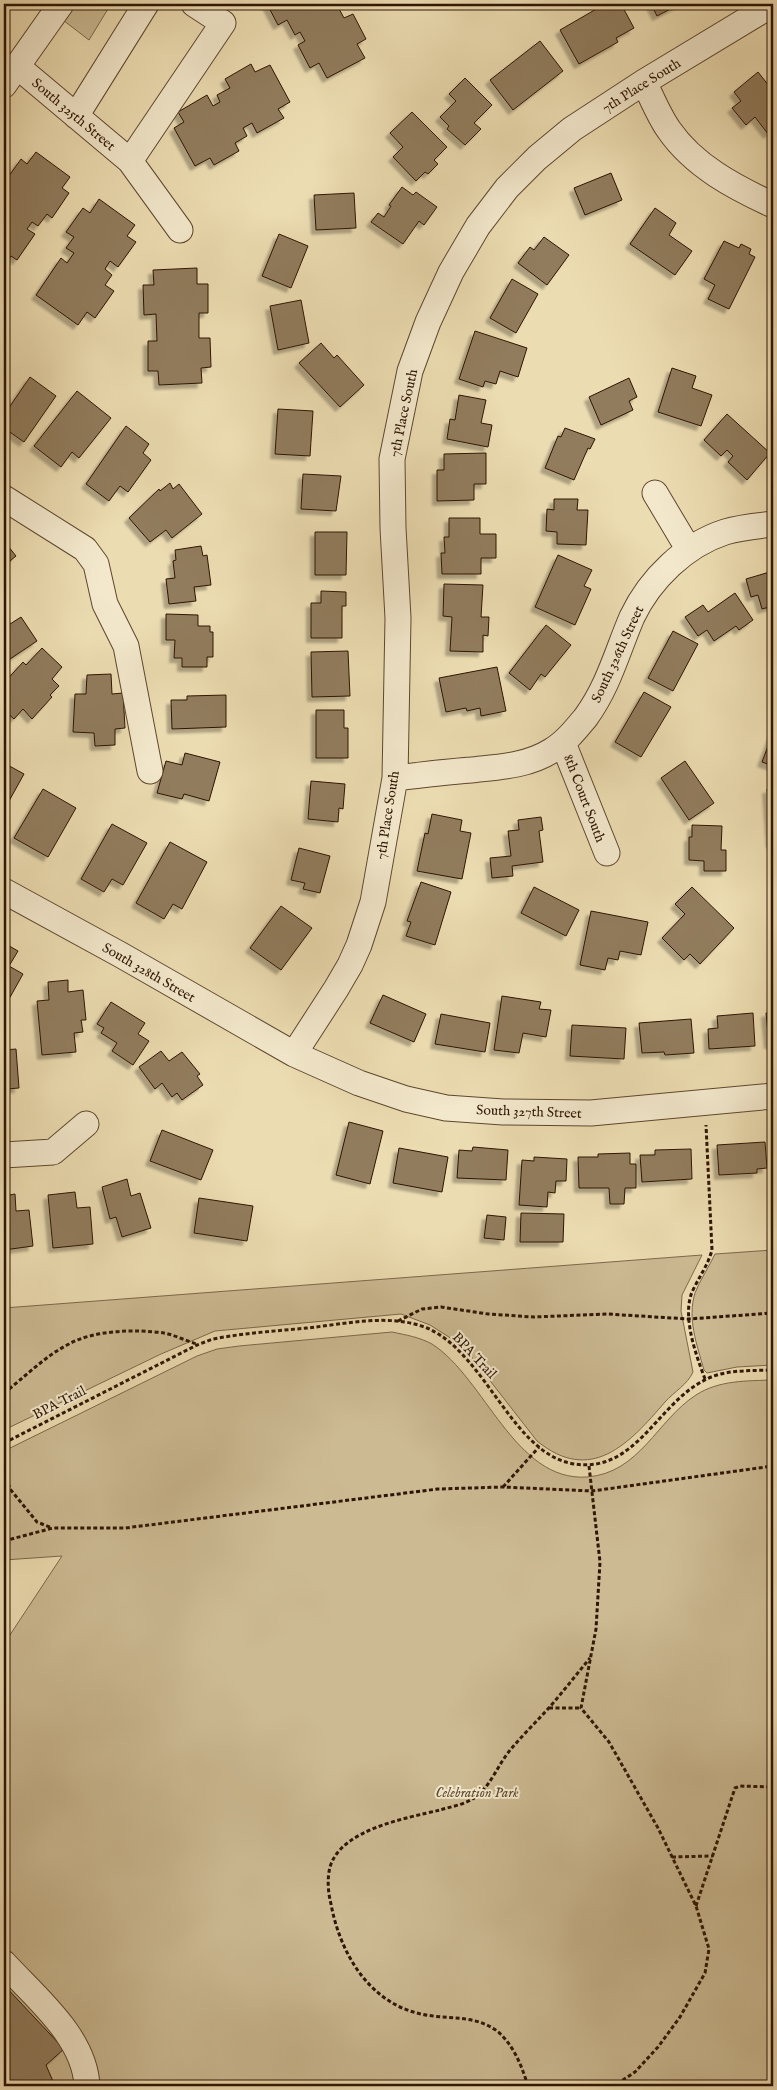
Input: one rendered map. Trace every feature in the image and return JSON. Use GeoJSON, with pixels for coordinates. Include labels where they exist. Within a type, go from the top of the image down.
{"type":"FeatureCollection","features":[{"type":"Feature","properties":{"kind":"street"},"geometry":{"type":"LineString","coordinates":[[11,76],[61,4]]}},
{"type":"Feature","properties":{"kind":"street"},"geometry":{"type":"LineString","coordinates":[[76,116],[146,4]]}},
{"type":"Feature","properties":{"kind":"street"},"geometry":{"type":"LineString","coordinates":[[130,161],[223,23],[194,4]]}},
{"type":"Feature","properties":{"kind":"street","name":"7th Place South"},"geometry":{"type":"LineString","coordinates":[[294,1054],[336,989],[359,945],[373,902],[395,778],[398,618],[393,528],[392,459],[400,412],[410,371],[428,322],[451,272],[478,226],[507,188],[537,158],[572,129],[644,82],[773,4]]}},
{"type":"Feature","properties":{"kind":"street","name":"South 325th Street"},"geometry":{"type":"LineString","coordinates":[[11,76],[76,116],[130,161],[180,230]]}},
{"type":"Feature","properties":{"kind":"street"},"geometry":{"type":"LineString","coordinates":[[644,82],[668,129],[690,155],[747,193],[773,205]]}},
{"type":"Feature","properties":{"kind":"street"},"geometry":{"type":"LineString","coordinates":[[655,493],[688,550]]}},
{"type":"Feature","properties":{"kind":"street"},"geometry":{"type":"LineString","coordinates":[[4,498],[85,550],[96,564],[105,604],[126,646],[150,770]]}},
{"type":"Feature","properties":{"kind":"street","name":"South 326th Street"},"geometry":{"type":"LineString","coordinates":[[395,778],[523,762],[539,758],[563,743],[592,708],[605,686],[640,602],[664,571],[688,550],[724,532],[745,527],[773,524]]}},
{"type":"Feature","properties":{"kind":"street","name":"8th Court South"},"geometry":{"type":"LineString","coordinates":[[563,743],[607,853]]}},
{"type":"Feature","properties":{"kind":"street","name":"South 328th Street"},"geometry":{"type":"LineString","coordinates":[[4,891],[121,955],[294,1054]]}},
{"type":"Feature","properties":{"kind":"street","name":"South 327th Street"},"geometry":{"type":"LineString","coordinates":[[294,1054],[359,1083],[406,1099],[446,1108],[503,1112],[591,1113],[704,1104],[773,1096]]}},
{"type":"Feature","properties":{"kind":"street"},"geometry":{"type":"LineString","coordinates":[[4,1155],[52,1152],[86,1124]]}},
{"type":"Feature","properties":{"kind":"street"},"geometry":{"type":"LineString","coordinates":[[4,1963],[64,2029],[84,2064],[87,2086]]}},
{"type":"Feature","properties":{"kind":"path"},"geometry":{"type":"LineString","coordinates":[[704,1104],[712,1250],[692,1293],[688,1319],[705,1379]]}},
{"type":"Feature","properties":{"kind":"path"},"geometry":{"type":"LineString","coordinates":[[398,1321],[422,1310],[441,1307],[488,1314],[534,1317],[607,1314],[688,1319],[773,1313]]}},
{"type":"Feature","properties":{"kind":"path","name":"BPA Trail"},"geometry":{"type":"LineString","coordinates":[[4,1443],[197,1345],[213,1339],[382,1320],[398,1321],[426,1328],[451,1344],[474,1368],[523,1430],[540,1447],[557,1458],[572,1464],[589,1466],[604,1463],[626,1451],[690,1388],[705,1379],[725,1373],[773,1370]]}},
{"type":"Feature","properties":{"kind":"path"},"geometry":{"type":"LineString","coordinates":[[4,1393],[58,1351],[85,1337],[103,1333],[165,1333],[197,1345]]}},
{"type":"Feature","properties":{"kind":"path"},"geometry":{"type":"LineString","coordinates":[[503,1487],[540,1447]]}},
{"type":"Feature","properties":{"kind":"path"},"geometry":{"type":"LineString","coordinates":[[589,1466],[600,1562],[596,1629],[582,1708],[610,1742],[672,1857],[696,1906],[709,1949],[705,1973],[696,1991],[658,2047],[635,2072],[614,2086]]}},
{"type":"Feature","properties":{"kind":"path"},"geometry":{"type":"LineString","coordinates":[[4,1541],[53,1528],[125,1528],[438,1490],[503,1487],[592,1491],[773,1466]]}},
{"type":"Feature","properties":{"kind":"path"},"geometry":{"type":"LineString","coordinates":[[4,1471],[10,1489],[37,1522],[53,1528]]}},
{"type":"Feature","properties":{"kind":"path"},"geometry":{"type":"LineString","coordinates":[[528,2086],[518,2057],[497,2032],[473,2020],[421,2014],[404,2009],[386,2000],[371,1987],[351,1962],[338,1932],[332,1912],[328,1880],[330,1866],[344,1847],[360,1834],[398,1821],[468,1802],[477,1797],[510,1750],[590,1657]]}},
{"type":"Feature","properties":{"kind":"path"},"geometry":{"type":"LineString","coordinates":[[548,1708],[582,1708]]}},
{"type":"Feature","properties":{"kind":"path"},"geometry":{"type":"LineString","coordinates":[[696,1906],[735,1788],[740,1786],[773,1787]]}},
{"type":"Feature","properties":{"kind":"path"},"geometry":{"type":"LineString","coordinates":[[672,1857],[712,1856]]}},
{"type":"Feature","properties":{"kind":"green space"},"geometry":{"type":"Polygon","coordinates":[[[42,4],[111,4],[89,40],[42,4]]]}},
{"type":"Feature","properties":{"kind":"green space"},"geometry":{"type":"Polygon","coordinates":[[[773,1250],[773,1365],[737,1367],[707,1373],[704,1370],[692,1322],[693,1303],[699,1283],[715,1254],[773,1250]]]}},
{"type":"Feature","properties":{"kind":"green space"},"geometry":{"type":"Polygon","coordinates":[[[702,1255],[682,1295],[681,1311],[693,1372],[691,1376],[623,1444],[608,1454],[592,1459],[575,1459],[557,1454],[537,1441],[463,1346],[430,1325],[401,1314],[215,1331],[161,1354],[4,1430],[4,1308],[702,1255]]]}},
{"type":"Feature","properties":{"kind":"green space","name":"Celebration Park"},"geometry":{"type":"Polygon","coordinates":[[[392,1332],[412,1336],[432,1344],[451,1360],[520,1446],[540,1463],[562,1474],[587,1477],[605,1473],[621,1466],[647,1444],[682,1406],[705,1390],[733,1382],[773,1380],[773,2086],[4,2086],[4,1644],[62,1556],[4,1560],[4,1451],[197,1356],[217,1349],[392,1332]]]}},
{"type":"Feature","properties":{"kind":"building"},"geometry":{"type":"Polygon","coordinates":[[[267,4],[327,4],[330,9],[337,5],[344,18],[353,14],[366,39],[357,44],[365,58],[327,78],[319,63],[310,68],[298,45],[305,41],[300,32],[295,35],[287,20],[278,25],[267,4]]]}},
{"type":"Feature","properties":{"kind":"building"},"geometry":{"type":"Polygon","coordinates":[[[605,4],[621,4],[634,28],[616,38],[618,42],[579,64],[560,30],[605,4]]]}},
{"type":"Feature","properties":{"kind":"building"},"geometry":{"type":"Polygon","coordinates":[[[651,4],[680,4],[657,16],[651,4]]]}},
{"type":"Feature","properties":{"kind":"building"},"geometry":{"type":"Polygon","coordinates":[[[540,41],[563,71],[513,110],[490,80],[540,41]]]}},
{"type":"Feature","properties":{"kind":"building"},"geometry":{"type":"Polygon","coordinates":[[[251,64],[255,72],[270,65],[290,102],[278,109],[284,118],[257,133],[252,123],[243,128],[247,136],[235,143],[239,151],[214,165],[210,158],[195,166],[174,128],[184,122],[178,112],[207,95],[213,106],[220,102],[217,95],[230,88],[225,79],[251,64]]]}},
{"type":"Feature","properties":{"kind":"building"},"geometry":{"type":"Polygon","coordinates":[[[758,72],[773,91],[773,130],[768,134],[755,117],[746,125],[732,108],[741,101],[734,92],[758,72]]]}},
{"type":"Feature","properties":{"kind":"building"},"geometry":{"type":"Polygon","coordinates":[[[465,78],[492,105],[474,123],[481,129],[465,145],[447,129],[449,126],[440,117],[456,101],[449,94],[465,78]]]}},
{"type":"Feature","properties":{"kind":"building"},"geometry":{"type":"Polygon","coordinates":[[[412,112],[447,147],[434,160],[438,164],[428,174],[425,172],[416,181],[393,157],[403,147],[390,133],[412,112]]]}},
{"type":"Feature","properties":{"kind":"building"},"geometry":{"type":"Polygon","coordinates":[[[36,152],[70,177],[62,188],[69,193],[52,218],[47,214],[38,226],[32,222],[27,229],[35,234],[17,260],[11,256],[4,266],[4,198],[10,191],[4,186],[4,183],[21,159],[27,164],[36,152]]]}},
{"type":"Feature","properties":{"kind":"building"},"geometry":{"type":"Polygon","coordinates":[[[611,173],[622,200],[585,215],[574,188],[611,173]]]}},
{"type":"Feature","properties":{"kind":"building"},"geometry":{"type":"Polygon","coordinates":[[[402,187],[413,195],[416,192],[437,207],[424,225],[419,221],[403,244],[371,222],[378,213],[384,217],[391,206],[389,205],[402,187]]]}},
{"type":"Feature","properties":{"kind":"building"},"geometry":{"type":"Polygon","coordinates":[[[354,193],[356,228],[316,230],[314,195],[354,193]]]}},
{"type":"Feature","properties":{"kind":"building"},"geometry":{"type":"Polygon","coordinates":[[[99,199],[135,225],[127,236],[136,242],[118,267],[110,261],[105,269],[112,275],[105,285],[114,291],[95,318],[87,312],[78,325],[36,295],[61,258],[67,263],[74,253],[66,248],[74,237],[66,232],[83,208],[90,213],[99,199]]]}},
{"type":"Feature","properties":{"kind":"building"},"geometry":{"type":"Polygon","coordinates":[[[655,208],[676,223],[669,235],[692,251],[675,275],[630,244],[655,208]]]}},
{"type":"Feature","properties":{"kind":"building"},"geometry":{"type":"Polygon","coordinates":[[[279,234],[308,246],[291,288],[262,276],[279,234]]]}},
{"type":"Feature","properties":{"kind":"building"},"geometry":{"type":"Polygon","coordinates":[[[544,237],[569,255],[547,285],[518,263],[530,247],[534,250],[544,237]]]}},
{"type":"Feature","properties":{"kind":"building"},"geometry":{"type":"Polygon","coordinates":[[[724,241],[739,248],[741,244],[751,249],[749,254],[755,257],[729,309],[708,299],[715,285],[704,279],[724,241]]]}},
{"type":"Feature","properties":{"kind":"building"},"geometry":{"type":"Polygon","coordinates":[[[197,268],[197,284],[208,284],[208,313],[199,313],[199,338],[210,338],[211,367],[201,368],[202,383],[159,385],[158,371],[148,371],[148,341],[157,341],[156,314],[144,315],[143,285],[154,285],[153,270],[197,268]]]}},
{"type":"Feature","properties":{"kind":"building"},"geometry":{"type":"Polygon","coordinates":[[[512,279],[538,294],[516,333],[490,318],[512,279]]]}},
{"type":"Feature","properties":{"kind":"building"},"geometry":{"type":"Polygon","coordinates":[[[301,300],[309,343],[278,350],[270,306],[301,300]]]}},
{"type":"Feature","properties":{"kind":"building"},"geometry":{"type":"Polygon","coordinates":[[[475,331],[527,348],[518,377],[500,371],[496,384],[485,381],[483,387],[459,379],[475,331]]]}},
{"type":"Feature","properties":{"kind":"building"},"geometry":{"type":"Polygon","coordinates":[[[321,343],[334,358],[337,355],[364,385],[340,407],[299,363],[321,343]]]}},
{"type":"Feature","properties":{"kind":"building"},"geometry":{"type":"Polygon","coordinates":[[[672,368],[696,376],[692,388],[712,395],[701,426],[658,412],[672,368]]]}},
{"type":"Feature","properties":{"kind":"building"},"geometry":{"type":"Polygon","coordinates":[[[30,377],[56,396],[24,442],[4,428],[4,415],[30,377]]]}},
{"type":"Feature","properties":{"kind":"building"},"geometry":{"type":"Polygon","coordinates":[[[629,378],[637,397],[629,401],[633,410],[601,425],[589,397],[629,378]]]}},
{"type":"Feature","properties":{"kind":"building"},"geometry":{"type":"Polygon","coordinates":[[[77,391],[111,418],[79,458],[72,452],[61,467],[34,446],[77,391]]]}},
{"type":"Feature","properties":{"kind":"building"},"geometry":{"type":"Polygon","coordinates":[[[459,395],[486,400],[481,423],[492,425],[488,447],[447,439],[450,419],[455,420],[459,395]]]}},
{"type":"Feature","properties":{"kind":"building"},"geometry":{"type":"Polygon","coordinates":[[[278,409],[313,411],[310,456],[275,454],[278,409]]]}},
{"type":"Feature","properties":{"kind":"building"},"geometry":{"type":"Polygon","coordinates":[[[727,414],[770,453],[747,480],[728,462],[733,456],[727,450],[721,456],[704,440],[727,414]]]}},
{"type":"Feature","properties":{"kind":"building"},"geometry":{"type":"Polygon","coordinates":[[[126,426],[149,444],[143,453],[151,460],[128,492],[120,486],[109,501],[86,484],[126,426]]]}},
{"type":"Feature","properties":{"kind":"building"},"geometry":{"type":"Polygon","coordinates":[[[565,428],[595,439],[590,449],[588,448],[574,480],[545,468],[558,436],[561,437],[565,428]]]}},
{"type":"Feature","properties":{"kind":"building"},"geometry":{"type":"Polygon","coordinates":[[[486,453],[486,484],[474,484],[474,500],[437,501],[437,470],[444,470],[444,454],[486,453]]]}},
{"type":"Feature","properties":{"kind":"building"},"geometry":{"type":"Polygon","coordinates":[[[303,474],[341,476],[336,511],[301,509],[303,474]]]}},
{"type":"Feature","properties":{"kind":"building"},"geometry":{"type":"Polygon","coordinates":[[[170,483],[173,489],[179,484],[202,514],[172,538],[166,530],[150,542],[129,518],[159,489],[160,491],[170,483]]]}},
{"type":"Feature","properties":{"kind":"building"},"geometry":{"type":"Polygon","coordinates":[[[554,499],[578,499],[577,510],[588,510],[586,545],[557,544],[557,532],[546,531],[547,509],[554,510],[554,499]]]}},
{"type":"Feature","properties":{"kind":"building"},"geometry":{"type":"Polygon","coordinates":[[[449,518],[480,518],[480,534],[496,534],[496,558],[481,558],[481,574],[442,574],[441,553],[445,553],[444,537],[449,537],[449,518]]]}},
{"type":"Feature","properties":{"kind":"building"},"geometry":{"type":"Polygon","coordinates":[[[315,532],[347,532],[346,575],[315,575],[315,532]]]}},
{"type":"Feature","properties":{"kind":"building"},"geometry":{"type":"Polygon","coordinates":[[[4,541],[16,556],[4,566],[4,541]]]}},
{"type":"Feature","properties":{"kind":"building"},"geometry":{"type":"Polygon","coordinates":[[[201,546],[203,556],[207,555],[211,585],[194,587],[196,601],[169,604],[166,579],[175,578],[173,561],[176,560],[175,550],[201,546]]]}},
{"type":"Feature","properties":{"kind":"building"},"geometry":{"type":"Polygon","coordinates":[[[558,555],[592,570],[584,586],[591,589],[575,625],[535,607],[558,555]]]}},
{"type":"Feature","properties":{"kind":"building"},"geometry":{"type":"Polygon","coordinates":[[[773,571],[773,606],[762,609],[758,595],[751,597],[746,579],[773,571]]]}},
{"type":"Feature","properties":{"kind":"building"},"geometry":{"type":"Polygon","coordinates":[[[444,584],[483,585],[481,617],[489,617],[488,636],[483,635],[483,652],[450,651],[452,617],[443,616],[444,584]]]}},
{"type":"Feature","properties":{"kind":"building"},"geometry":{"type":"Polygon","coordinates":[[[321,591],[346,592],[346,606],[342,606],[342,638],[311,638],[311,603],[321,603],[321,591]]]}},
{"type":"Feature","properties":{"kind":"building"},"geometry":{"type":"Polygon","coordinates":[[[735,593],[753,620],[739,630],[736,626],[714,641],[707,630],[698,636],[685,617],[703,605],[708,612],[735,593]]]}},
{"type":"Feature","properties":{"kind":"building"},"geometry":{"type":"Polygon","coordinates":[[[166,614],[198,615],[198,626],[210,626],[210,632],[213,632],[213,657],[207,657],[207,667],[182,667],[182,658],[174,658],[175,640],[166,640],[166,614]]]}},
{"type":"Feature","properties":{"kind":"building"},"geometry":{"type":"Polygon","coordinates":[[[21,617],[37,641],[4,663],[4,621],[7,626],[21,617]]]}},
{"type":"Feature","properties":{"kind":"building"},"geometry":{"type":"Polygon","coordinates":[[[546,625],[571,645],[545,677],[541,674],[530,690],[509,673],[546,625]]]}},
{"type":"Feature","properties":{"kind":"building"},"geometry":{"type":"Polygon","coordinates":[[[673,631],[698,644],[673,691],[648,678],[673,631]]]}},
{"type":"Feature","properties":{"kind":"building"},"geometry":{"type":"Polygon","coordinates":[[[42,648],[62,667],[52,679],[59,686],[50,695],[52,697],[32,719],[23,709],[14,719],[4,710],[10,701],[4,696],[8,691],[4,687],[4,683],[23,662],[26,665],[42,648]]]}},
{"type":"Feature","properties":{"kind":"building"},"geometry":{"type":"Polygon","coordinates":[[[348,651],[350,696],[312,697],[311,652],[348,651]]]}},
{"type":"Feature","properties":{"kind":"building"},"geometry":{"type":"Polygon","coordinates":[[[497,667],[506,711],[481,716],[480,708],[467,711],[466,708],[446,712],[439,678],[497,667]]]}},
{"type":"Feature","properties":{"kind":"building"},"geometry":{"type":"Polygon","coordinates":[[[111,674],[112,694],[123,693],[125,728],[115,729],[115,745],[95,746],[94,733],[73,732],[75,694],[86,694],[87,675],[111,674]]]}},
{"type":"Feature","properties":{"kind":"building"},"geometry":{"type":"Polygon","coordinates":[[[644,692],[671,707],[641,757],[615,742],[644,692]]]}},
{"type":"Feature","properties":{"kind":"building"},"geometry":{"type":"Polygon","coordinates":[[[226,695],[226,727],[172,729],[171,700],[187,700],[187,696],[226,695]]]}},
{"type":"Feature","properties":{"kind":"building"},"geometry":{"type":"Polygon","coordinates":[[[316,710],[344,710],[344,728],[348,728],[348,758],[316,758],[316,710]]]}},
{"type":"Feature","properties":{"kind":"building"},"geometry":{"type":"Polygon","coordinates":[[[773,733],[773,766],[762,762],[773,733]]]}},
{"type":"Feature","properties":{"kind":"building"},"geometry":{"type":"Polygon","coordinates":[[[185,753],[220,762],[209,801],[184,794],[182,799],[157,793],[166,761],[182,765],[185,753]]]}},
{"type":"Feature","properties":{"kind":"building"},"geometry":{"type":"Polygon","coordinates":[[[685,761],[714,803],[689,820],[661,778],[685,761]]]}},
{"type":"Feature","properties":{"kind":"building"},"geometry":{"type":"Polygon","coordinates":[[[4,763],[24,774],[4,810],[4,763]]]}},
{"type":"Feature","properties":{"kind":"building"},"geometry":{"type":"Polygon","coordinates":[[[311,781],[345,784],[343,809],[339,808],[338,822],[308,819],[311,781]]]}},
{"type":"Feature","properties":{"kind":"building"},"geometry":{"type":"Polygon","coordinates":[[[43,789],[76,808],[48,857],[14,838],[43,789]]]}},
{"type":"Feature","properties":{"kind":"building"},"geometry":{"type":"Polygon","coordinates":[[[767,789],[773,789],[773,843],[771,843],[767,789]]]}},
{"type":"Feature","properties":{"kind":"building"},"geometry":{"type":"Polygon","coordinates":[[[432,814],[462,820],[460,831],[471,833],[462,879],[417,871],[425,833],[428,834],[432,814]]]}},
{"type":"Feature","properties":{"kind":"building"},"geometry":{"type":"Polygon","coordinates":[[[541,817],[543,830],[539,831],[543,862],[512,866],[513,876],[492,878],[490,858],[511,856],[508,831],[519,830],[518,820],[541,817]]]}},
{"type":"Feature","properties":{"kind":"building"},"geometry":{"type":"Polygon","coordinates":[[[112,824],[147,843],[123,885],[112,879],[104,892],[81,879],[112,824]]]}},
{"type":"Feature","properties":{"kind":"building"},"geometry":{"type":"Polygon","coordinates":[[[692,825],[722,826],[721,850],[726,850],[726,871],[704,871],[704,861],[689,860],[689,837],[692,837],[692,825]]]}},
{"type":"Feature","properties":{"kind":"building"},"geometry":{"type":"Polygon","coordinates":[[[170,842],[207,862],[182,909],[173,904],[164,919],[136,903],[170,842]]]}},
{"type":"Feature","properties":{"kind":"building"},"geometry":{"type":"Polygon","coordinates":[[[299,848],[330,856],[320,893],[303,889],[305,883],[291,880],[299,848]]]}},
{"type":"Feature","properties":{"kind":"building"},"geometry":{"type":"Polygon","coordinates":[[[421,882],[451,892],[435,945],[406,936],[411,922],[407,921],[421,882]]]}},
{"type":"Feature","properties":{"kind":"building"},"geometry":{"type":"Polygon","coordinates":[[[534,887],[579,910],[566,936],[521,913],[534,887]]]}},
{"type":"Feature","properties":{"kind":"building"},"geometry":{"type":"Polygon","coordinates":[[[692,887],[734,928],[700,964],[690,954],[684,960],[662,938],[685,914],[675,904],[692,887]]]}},
{"type":"Feature","properties":{"kind":"building"},"geometry":{"type":"Polygon","coordinates":[[[281,906],[312,928],[281,970],[250,948],[281,906]]]}},
{"type":"Feature","properties":{"kind":"building"},"geometry":{"type":"Polygon","coordinates":[[[591,911],[648,922],[641,955],[620,951],[618,960],[608,958],[605,970],[580,965],[591,911]]]}},
{"type":"Feature","properties":{"kind":"building"},"geometry":{"type":"Polygon","coordinates":[[[4,943],[18,951],[9,966],[23,974],[4,1008],[4,943]]]}},
{"type":"Feature","properties":{"kind":"building"},"geometry":{"type":"Polygon","coordinates":[[[68,980],[68,992],[83,990],[86,1020],[81,1020],[83,1032],[74,1033],[76,1052],[42,1055],[37,1001],[49,1000],[48,982],[68,980]]]}},
{"type":"Feature","properties":{"kind":"building"},"geometry":{"type":"Polygon","coordinates":[[[383,995],[426,1014],[414,1042],[370,1023],[383,995]]]}},
{"type":"Feature","properties":{"kind":"building"},"geometry":{"type":"Polygon","coordinates":[[[502,996],[541,1002],[539,1009],[551,1010],[546,1037],[523,1033],[519,1053],[494,1050],[502,996]]]}},
{"type":"Feature","properties":{"kind":"building"},"geometry":{"type":"Polygon","coordinates":[[[111,1002],[145,1023],[138,1034],[149,1041],[133,1065],[112,1051],[117,1043],[101,1033],[104,1028],[97,1024],[111,1002]]]}},
{"type":"Feature","properties":{"kind":"building"},"geometry":{"type":"Polygon","coordinates":[[[773,1012],[773,1044],[769,1044],[766,1013],[773,1012]]]}},
{"type":"Feature","properties":{"kind":"building"},"geometry":{"type":"Polygon","coordinates":[[[753,1013],[755,1046],[709,1049],[708,1029],[718,1028],[717,1016],[753,1013]]]}},
{"type":"Feature","properties":{"kind":"building"},"geometry":{"type":"Polygon","coordinates":[[[441,1014],[490,1023],[485,1052],[435,1044],[441,1014]]]}},
{"type":"Feature","properties":{"kind":"building"},"geometry":{"type":"Polygon","coordinates":[[[691,1019],[694,1053],[665,1055],[664,1052],[642,1053],[639,1023],[691,1019]]]}},
{"type":"Feature","properties":{"kind":"building"},"geometry":{"type":"Polygon","coordinates":[[[572,1025],[626,1028],[624,1059],[570,1056],[572,1025]]]}},
{"type":"Feature","properties":{"kind":"building"},"geometry":{"type":"Polygon","coordinates":[[[16,1049],[19,1088],[7,1089],[9,1109],[4,1109],[4,1050],[16,1049]]]}},
{"type":"Feature","properties":{"kind":"building"},"geometry":{"type":"Polygon","coordinates":[[[161,1051],[169,1061],[182,1052],[200,1074],[197,1076],[203,1085],[182,1100],[177,1093],[172,1097],[162,1083],[155,1089],[139,1067],[161,1051]]]}},
{"type":"Feature","properties":{"kind":"building"},"geometry":{"type":"Polygon","coordinates":[[[349,1122],[383,1131],[370,1184],[336,1175],[349,1122]]]}},
{"type":"Feature","properties":{"kind":"building"},"geometry":{"type":"Polygon","coordinates":[[[162,1130],[213,1150],[201,1180],[150,1161],[162,1130]]]}},
{"type":"Feature","properties":{"kind":"building"},"geometry":{"type":"Polygon","coordinates":[[[765,1142],[767,1168],[757,1169],[757,1173],[719,1175],[717,1145],[765,1142]]]}},
{"type":"Feature","properties":{"kind":"building"},"geometry":{"type":"Polygon","coordinates":[[[473,1147],[508,1150],[506,1180],[457,1178],[459,1150],[472,1151],[473,1147]]]}},
{"type":"Feature","properties":{"kind":"building"},"geometry":{"type":"Polygon","coordinates":[[[399,1148],[448,1157],[442,1192],[393,1183],[399,1148]]]}},
{"type":"Feature","properties":{"kind":"building"},"geometry":{"type":"Polygon","coordinates":[[[691,1149],[692,1179],[642,1182],[640,1155],[655,1155],[655,1150],[691,1149]]]}},
{"type":"Feature","properties":{"kind":"building"},"geometry":{"type":"Polygon","coordinates":[[[630,1153],[630,1164],[636,1164],[636,1188],[625,1188],[624,1204],[610,1204],[609,1188],[579,1188],[578,1157],[598,1157],[598,1154],[630,1153]]]}},
{"type":"Feature","properties":{"kind":"building"},"geometry":{"type":"Polygon","coordinates":[[[534,1157],[567,1159],[566,1181],[556,1181],[555,1193],[548,1192],[547,1207],[519,1205],[522,1160],[534,1161],[534,1157]]]}},
{"type":"Feature","properties":{"kind":"building"},"geometry":{"type":"Polygon","coordinates":[[[127,1179],[131,1196],[140,1193],[151,1228],[122,1237],[116,1217],[110,1219],[102,1187],[127,1179]]]}},
{"type":"Feature","properties":{"kind":"building"},"geometry":{"type":"Polygon","coordinates":[[[75,1192],[77,1208],[90,1207],[93,1244],[53,1248],[48,1195],[75,1192]]]}},
{"type":"Feature","properties":{"kind":"building"},"geometry":{"type":"Polygon","coordinates":[[[15,1194],[16,1211],[29,1210],[33,1246],[4,1250],[4,1196],[15,1194]]]}},
{"type":"Feature","properties":{"kind":"building"},"geometry":{"type":"Polygon","coordinates":[[[199,1198],[253,1206],[247,1241],[194,1233],[199,1198]]]}},
{"type":"Feature","properties":{"kind":"building"},"geometry":{"type":"Polygon","coordinates":[[[521,1213],[564,1214],[563,1242],[520,1242],[521,1213]]]}},
{"type":"Feature","properties":{"kind":"building"},"geometry":{"type":"Polygon","coordinates":[[[487,1215],[506,1217],[504,1240],[484,1238],[487,1215]]]}},
{"type":"Feature","properties":{"kind":"building"},"geometry":{"type":"Polygon","coordinates":[[[4,1985],[64,2049],[46,2065],[55,2086],[4,2086],[4,1985]]]}}]}
